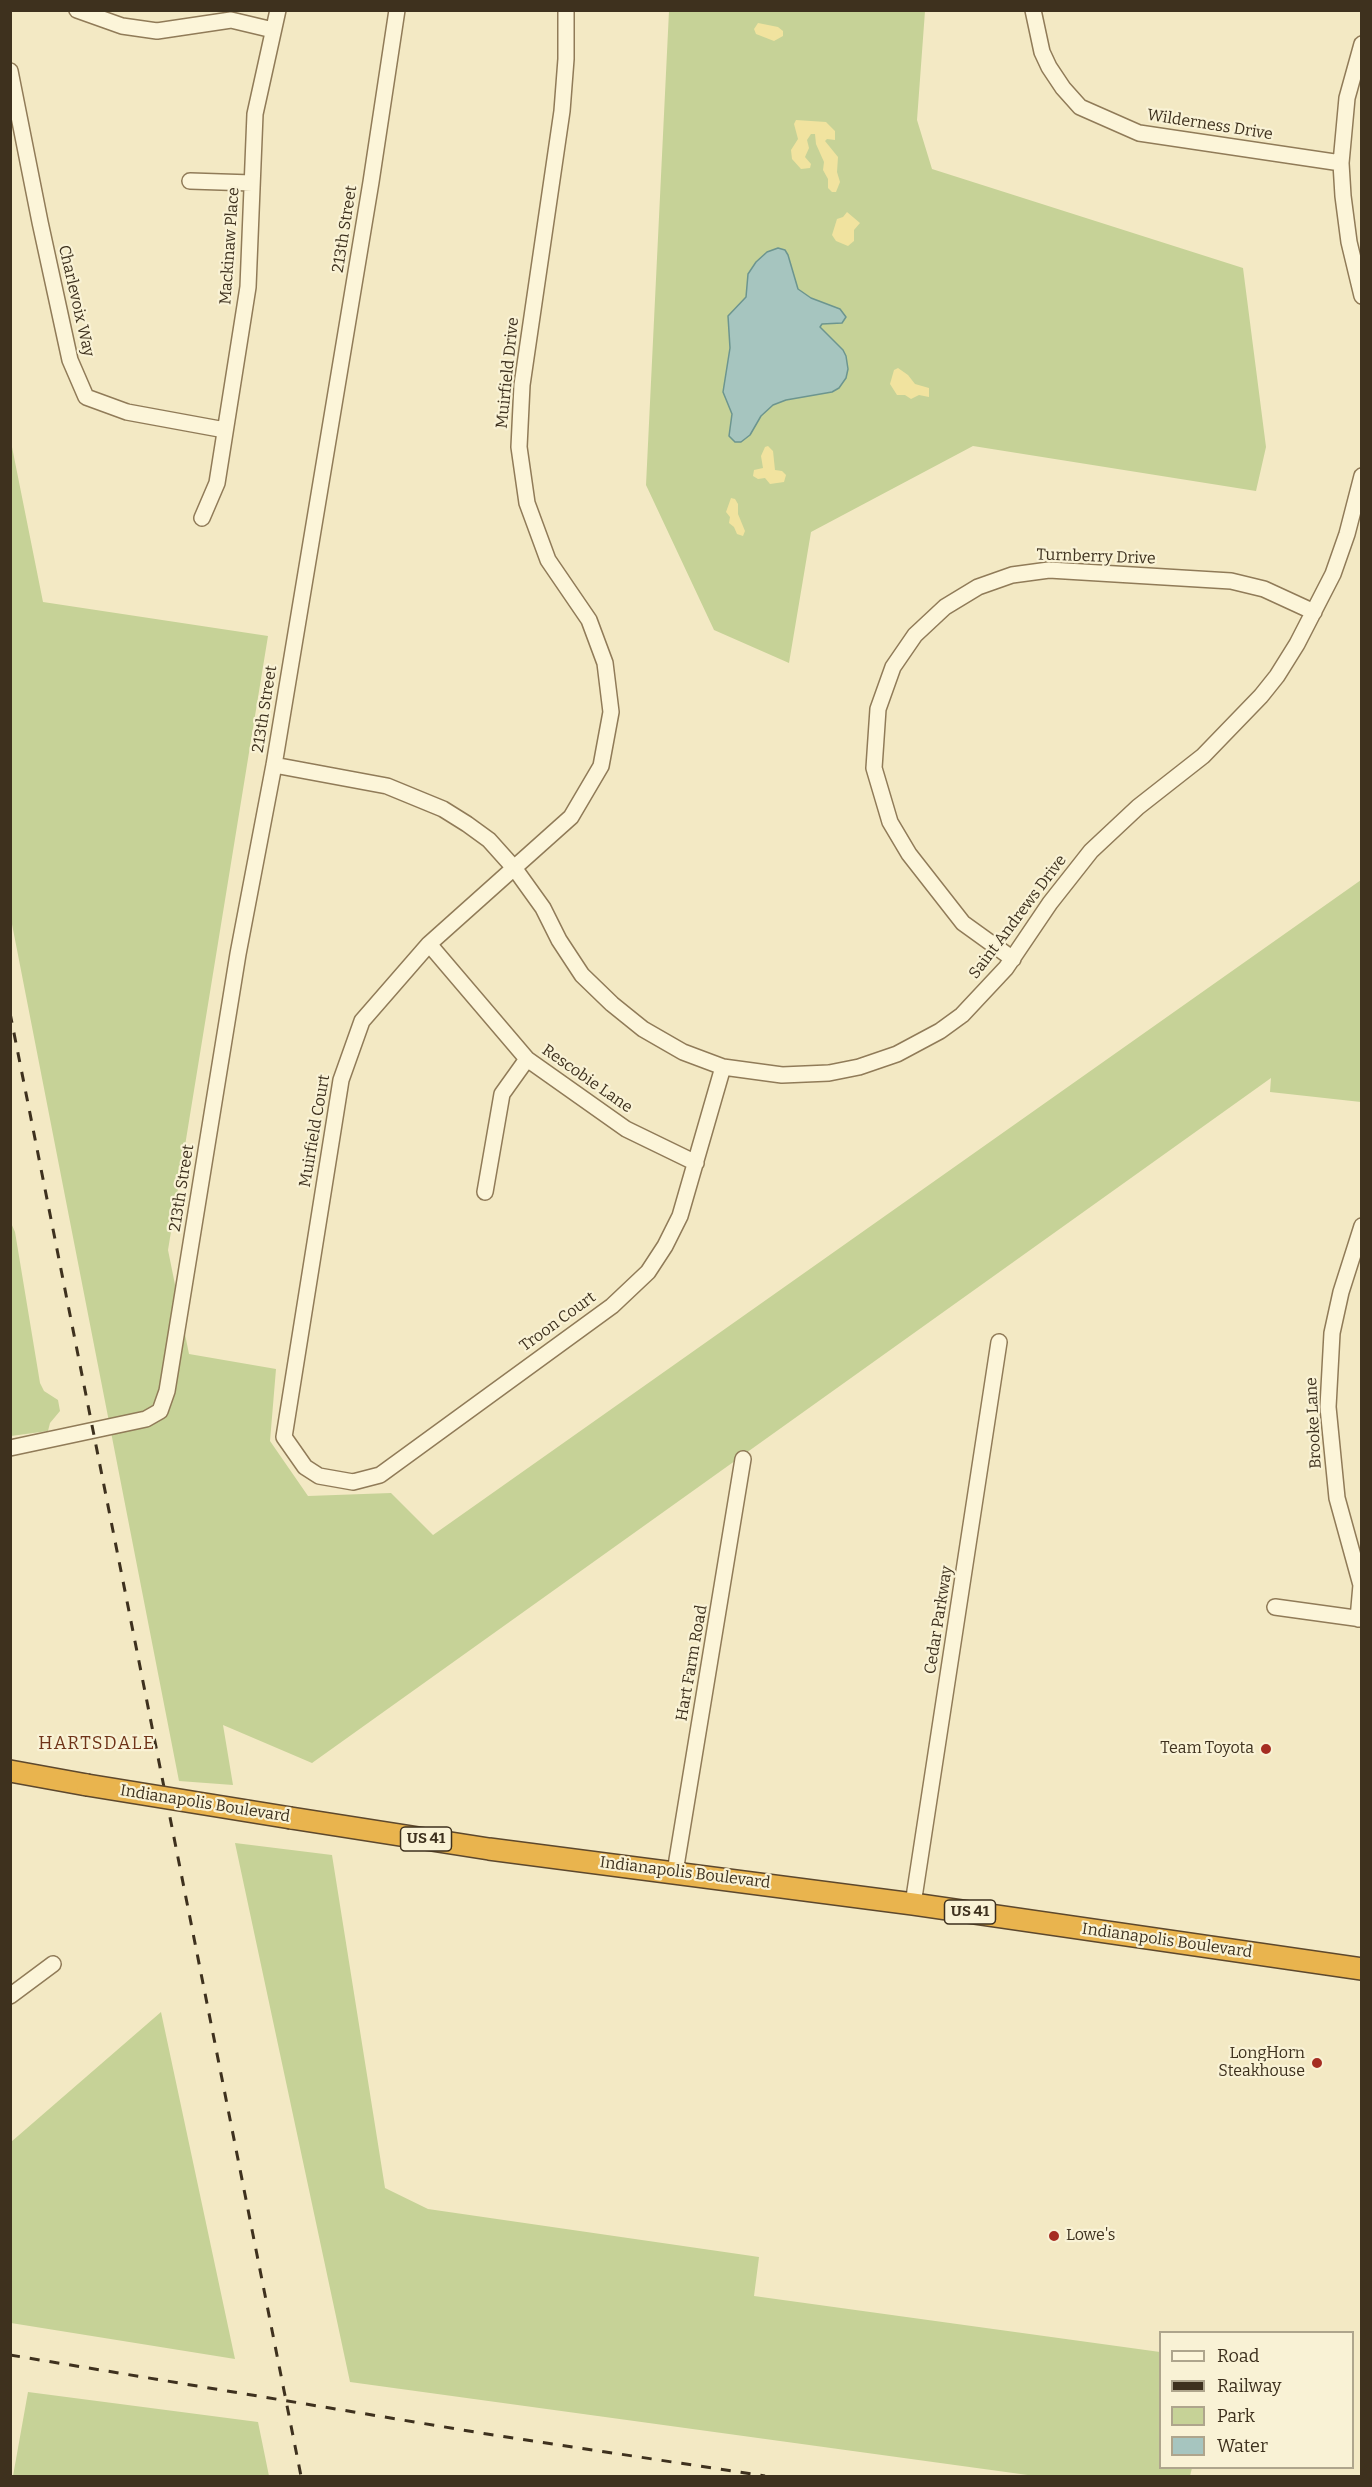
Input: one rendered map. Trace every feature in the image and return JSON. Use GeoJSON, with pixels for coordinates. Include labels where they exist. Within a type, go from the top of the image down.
{"type":"FeatureCollection","features":[{"type":"Feature","properties":{"kind":"highway","name":"Indianapolis Boulevard"},"geometry":{"type":"LineString","coordinates":[[10,1771],[489,1849],[913,1904],[1362,1969]]}},
{"type":"Feature","properties":{"kind":"street"},"geometry":{"type":"LineString","coordinates":[[77,10],[122,26],[158,31],[231,20],[273,30]]}},
{"type":"Feature","properties":{"kind":"street","name":"Mackinaw Place"},"geometry":{"type":"LineString","coordinates":[[202,518],[217,483],[248,287],[255,114],[278,10]]}},
{"type":"Feature","properties":{"kind":"street","name":"213th Street"},"geometry":{"type":"LineString","coordinates":[[10,1448],[146,1419],[160,1411],[167,1391],[238,954],[274,765],[371,182],[397,10]]}},
{"type":"Feature","properties":{"kind":"street","name":"Muirfield Drive"},"geometry":{"type":"LineString","coordinates":[[515,869],[571,817],[601,766],[610,712],[605,663],[589,620],[548,560],[527,503],[519,447],[522,385],[562,111],[566,58],[566,10]]}},
{"type":"Feature","properties":{"kind":"street","name":"Wilderness Drive"},"geometry":{"type":"LineString","coordinates":[[1033,10],[1042,52],[1049,67],[1080,107],[1139,133],[1341,163]]}},
{"type":"Feature","properties":{"kind":"street"},"geometry":{"type":"LineString","coordinates":[[1362,44],[1347,98],[1341,163],[1349,242],[1362,296]]}},
{"type":"Feature","properties":{"kind":"street","name":"Charlevoix Way"},"geometry":{"type":"LineString","coordinates":[[10,71],[70,360],[86,397],[127,412],[225,430]]}},
{"type":"Feature","properties":{"kind":"street"},"geometry":{"type":"LineString","coordinates":[[190,181],[252,183]]}},
{"type":"Feature","properties":{"kind":"street","name":"Saint Andrews Drive"},"geometry":{"type":"LineString","coordinates":[[274,765],[351,777],[387,786],[416,796],[467,824],[489,840],[515,869],[543,908],[559,940],[582,975],[612,1004],[653,1035],[683,1052],[723,1067],[752,1072],[805,1075],[859,1067],[887,1058],[953,1022],[981,998],[1013,959],[1050,903],[1091,851],[1138,807],[1203,756],[1250,709],[1277,676],[1333,574],[1347,534],[1362,476]]}},
{"type":"Feature","properties":{"kind":"street","name":"Turnberry Drive"},"geometry":{"type":"LineString","coordinates":[[1013,959],[963,923],[909,854],[890,822],[874,768],[878,709],[893,666],[915,635],[945,607],[978,588],[1012,575],[1049,570],[1231,581],[1264,589],[1314,612]]}},
{"type":"Feature","properties":{"kind":"street","name":"Muirfield Court"},"geometry":{"type":"LineString","coordinates":[[300,1459],[284,1437],[341,1080],[362,1021],[429,944],[515,869]]}},
{"type":"Feature","properties":{"kind":"street","name":"Rescobie Lane"},"geometry":{"type":"LineString","coordinates":[[429,944],[527,1059],[626,1130],[696,1163]]}},
{"type":"Feature","properties":{"kind":"street"},"geometry":{"type":"LineString","coordinates":[[485,1192],[502,1094],[527,1059]]}},
{"type":"Feature","properties":{"kind":"street","name":"Troon Court"},"geometry":{"type":"LineString","coordinates":[[300,1459],[305,1467],[319,1476],[353,1482],[380,1475],[612,1305],[648,1272],[665,1246],[680,1216],[723,1067]]}},
{"type":"Feature","properties":{"kind":"street","name":"Brooke Lane"},"geometry":{"type":"LineString","coordinates":[[1360,1619],[1361,1585],[1337,1498],[1331,1457],[1328,1407],[1332,1333],[1341,1292],[1362,1226]]}},
{"type":"Feature","properties":{"kind":"street","name":"Cedar Parkway"},"geometry":{"type":"LineString","coordinates":[[913,1904],[999,1342]]}},
{"type":"Feature","properties":{"kind":"street","name":"Hart Farm Road"},"geometry":{"type":"LineString","coordinates":[[675,1872],[743,1459]]}},
{"type":"Feature","properties":{"kind":"street"},"geometry":{"type":"LineString","coordinates":[[1275,1607],[1360,1619]]}},
{"type":"Feature","properties":{"kind":"street"},"geometry":{"type":"LineString","coordinates":[[10,1996],[53,1964]]}},
{"type":"Feature","properties":{"kind":"green space"},"geometry":{"type":"Polygon","coordinates":[[[669,11],[925,11],[917,120],[932,169],[1243,268],[1266,447],[1256,491],[973,446],[811,532],[789,663],[714,630],[646,485],[669,11]]]}},
{"type":"Feature","properties":{"kind":"green space"},"geometry":{"type":"Polygon","coordinates":[[[10,437],[43,602],[268,636],[168,1250],[189,1354],[276,1369],[270,1441],[308,1496],[391,1493],[433,1535],[1361,880],[1361,1102],[1270,1092],[1271,1078],[312,1763],[223,1725],[233,1785],[179,1781],[11,919],[10,437]]]}},
{"type":"Feature","properties":{"kind":"green space"},"geometry":{"type":"Polygon","coordinates":[[[11,1223],[15,1232],[40,1383],[44,1391],[58,1400],[60,1411],[50,1423],[48,1431],[11,1436],[11,1223]]]}},
{"type":"Feature","properties":{"kind":"green space"},"geometry":{"type":"Polygon","coordinates":[[[235,1843],[332,1855],[385,2188],[428,2209],[759,2257],[754,2296],[1159,2352],[1159,2469],[1192,2469],[1190,2476],[1035,2476],[350,2382],[235,1843]]]}},
{"type":"Feature","properties":{"kind":"green space"},"geometry":{"type":"Polygon","coordinates":[[[161,2012],[235,2359],[11,2323],[11,2142],[161,2012]]]}},
{"type":"Feature","properties":{"kind":"green space"},"geometry":{"type":"Polygon","coordinates":[[[28,2392],[258,2422],[269,2476],[13,2476],[28,2392]]]}},
{"type":"Feature","properties":{"kind":"sand"},"geometry":{"type":"Polygon","coordinates":[[[758,23],[778,27],[783,31],[783,36],[774,41],[756,34],[754,29],[758,23]]]}},
{"type":"Feature","properties":{"kind":"sand"},"geometry":{"type":"Polygon","coordinates":[[[796,120],[826,122],[835,131],[835,140],[825,141],[838,157],[837,172],[840,182],[836,192],[828,188],[828,179],[823,170],[824,162],[816,144],[815,134],[811,134],[807,140],[809,148],[805,157],[811,164],[810,168],[801,169],[792,159],[791,150],[798,139],[794,124],[796,120]]]}},
{"type":"Feature","properties":{"kind":"sand"},"geometry":{"type":"Polygon","coordinates":[[[847,212],[860,223],[854,230],[854,241],[848,246],[836,241],[832,235],[837,219],[843,217],[847,212]]]}},
{"type":"Feature","properties":{"kind":"sand"},"geometry":{"type":"Polygon","coordinates":[[[898,368],[915,384],[929,388],[929,397],[919,395],[911,399],[905,395],[897,395],[890,384],[894,370],[898,368]]]}},
{"type":"Feature","properties":{"kind":"sand"},"geometry":{"type":"Polygon","coordinates":[[[768,446],[773,451],[775,470],[782,471],[786,475],[784,482],[770,484],[765,478],[758,479],[753,476],[754,470],[763,468],[761,456],[765,447],[768,446]]]}},
{"type":"Feature","properties":{"kind":"sand"},"geometry":{"type":"Polygon","coordinates":[[[731,498],[735,499],[738,504],[738,514],[745,531],[743,536],[737,534],[729,523],[730,517],[726,512],[731,498]]]}},
{"type":"Feature","properties":{"kind":"water"},"geometry":{"type":"Polygon","coordinates":[[[778,248],[785,250],[788,255],[798,289],[811,298],[840,309],[846,317],[842,323],[822,324],[820,327],[843,350],[848,369],[846,378],[839,388],[832,392],[786,400],[773,405],[761,416],[750,435],[741,442],[735,442],[729,436],[732,414],[723,392],[730,348],[728,316],[746,297],[748,274],[756,262],[767,252],[778,248]]]}},
{"type":"Feature","properties":{"kind":"railway"},"geometry":{"type":"LineString","coordinates":[[10,1013],[301,2476]]}},
{"type":"Feature","properties":{"kind":"railway"},"geometry":{"type":"LineString","coordinates":[[10,2355],[487,2434],[765,2476]]}},
{"type":"Feature","properties":{"kind":"place","name":"Team Toyota"},"geometry":{"type":"Point","coordinates":[1266,1749]}},
{"type":"Feature","properties":{"kind":"place","name":"LongHorn Steakhouse"},"geometry":{"type":"Point","coordinates":[1317,2063]}},
{"type":"Feature","properties":{"kind":"place","name":"Lowe's"},"geometry":{"type":"Point","coordinates":[1054,2236]}},
{"type":"Feature","properties":{"kind":"district","name":"HARTSDALE"},"geometry":{"type":"Point","coordinates":[97,1744]}}]}
